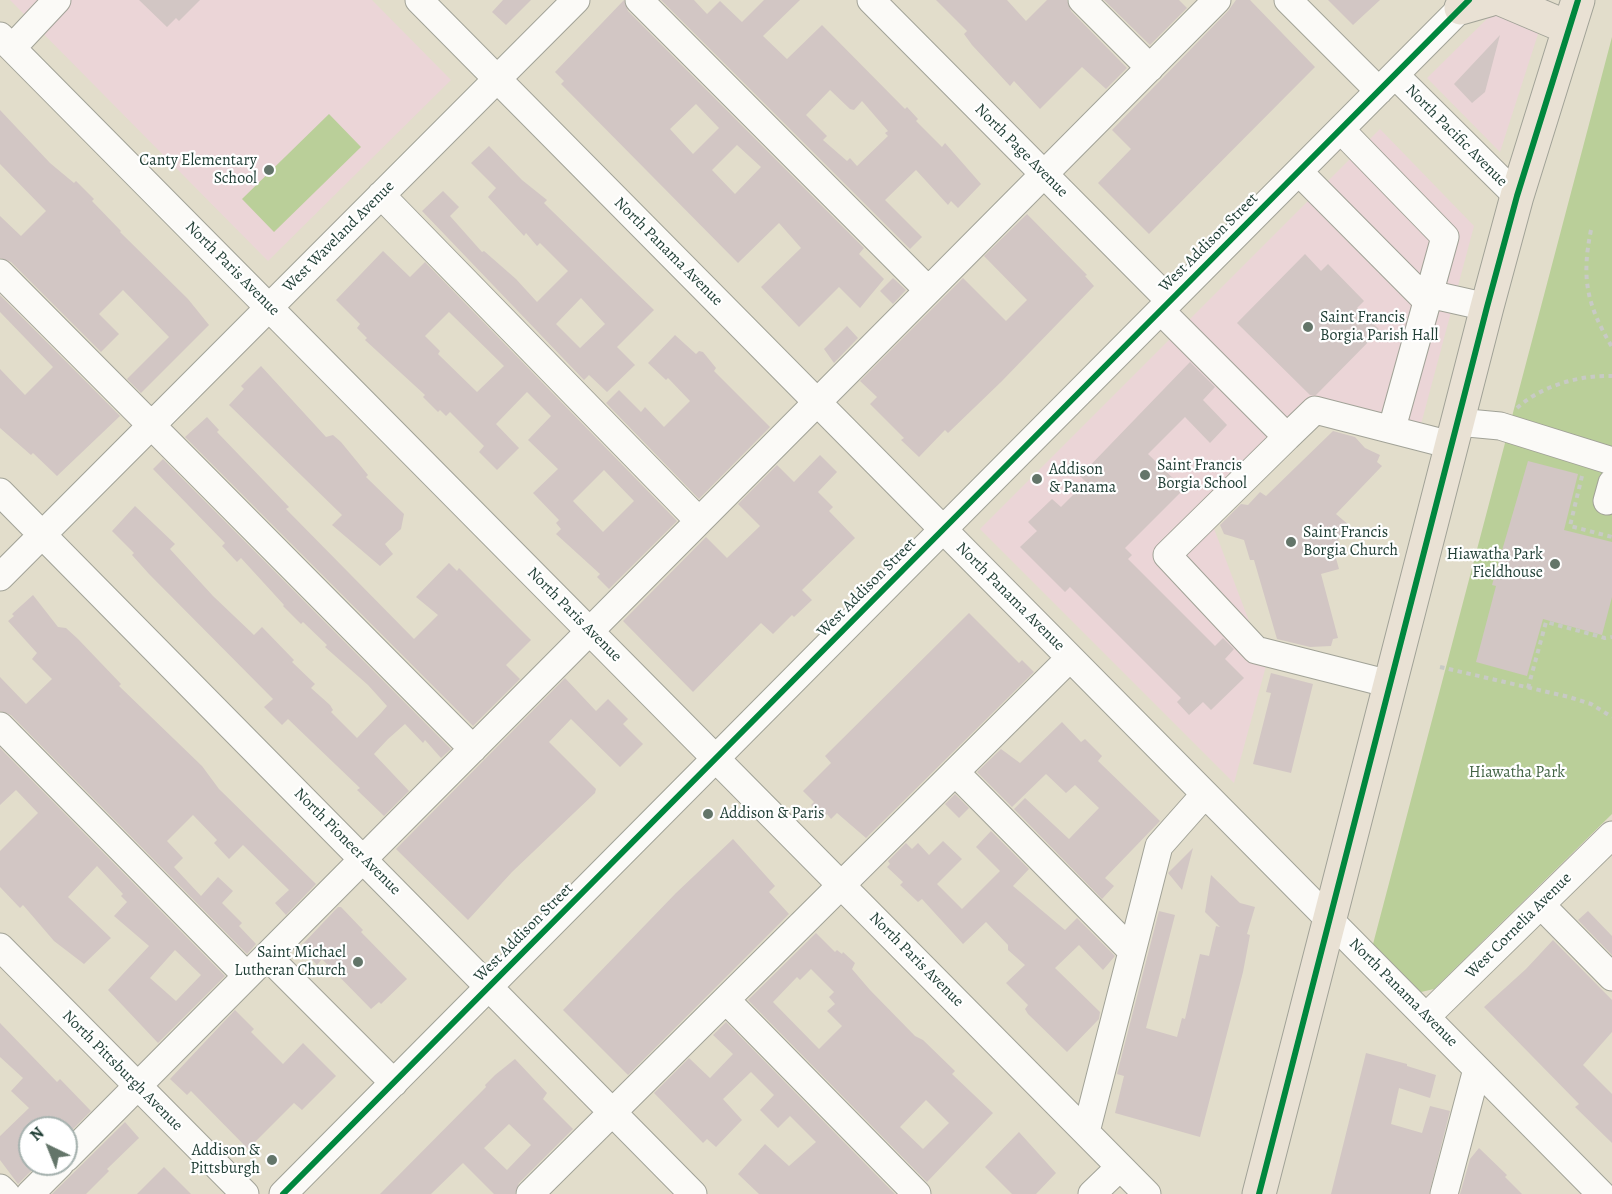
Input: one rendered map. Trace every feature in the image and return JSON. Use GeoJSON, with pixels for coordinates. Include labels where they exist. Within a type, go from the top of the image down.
{"type":"FeatureCollection","features":[{"type":"Feature","properties":{"kind":"main road"},"geometry":{"type":"LineString","coordinates":[[1259,1194],[1487,307],[1517,196],[1573,14],[1503,0]]}},
{"type":"Feature","properties":{"kind":"street"},"geometry":{"type":"LineString","coordinates":[[6,42],[57,0]]}},
{"type":"Feature","properties":{"kind":"street","name":"North Panama Avenue"},"geometry":{"type":"LineString","coordinates":[[419,0],[1601,1194]]}},
{"type":"Feature","properties":{"kind":"street","name":"West Waveland Avenue"},"geometry":{"type":"LineString","coordinates":[[0,577],[576,0]]}},
{"type":"Feature","properties":{"kind":"street"},"geometry":{"type":"LineString","coordinates":[[639,0],[928,290]]}},
{"type":"Feature","properties":{"kind":"street","name":"North Page Avenue"},"geometry":{"type":"LineString","coordinates":[[871,0],[1044,174],[1287,436]]}},
{"type":"Feature","properties":{"kind":"street"},"geometry":{"type":"LineString","coordinates":[[1082,0],[1150,68]]}},
{"type":"Feature","properties":{"kind":"street"},"geometry":{"type":"LineString","coordinates":[[78,1146],[1217,0]]}},
{"type":"Feature","properties":{"kind":"street","name":"North Pacific Avenue"},"geometry":{"type":"LineString","coordinates":[[1288,0],[1517,196]]}},
{"type":"Feature","properties":{"kind":"street","name":"West Addison Street"},"geometry":{"type":"LineString","coordinates":[[283,1194],[1387,83],[1473,3]]}},
{"type":"Feature","properties":{"kind":"street","name":"North Paris Avenue"},"geometry":{"type":"LineString","coordinates":[[6,42],[1147,1194]]}},
{"type":"Feature","properties":{"kind":"street"},"geometry":{"type":"LineString","coordinates":[[1341,130],[1445,237],[1392,428]]}},
{"type":"Feature","properties":{"kind":"street"},"geometry":{"type":"LineString","coordinates":[[1299,172],[1428,297],[1487,307]]}},
{"type":"Feature","properties":{"kind":"street"},"geometry":{"type":"LineString","coordinates":[[381,195],[699,521]]}},
{"type":"Feature","properties":{"kind":"street"},"geometry":{"type":"LineString","coordinates":[[0,273],[473,749]]}},
{"type":"Feature","properties":{"kind":"street"},"geometry":{"type":"LineString","coordinates":[[1390,684],[1256,650],[1167,555],[1315,410],[1392,428],[1454,433],[1500,426],[1612,461]]}},
{"type":"Feature","properties":{"kind":"street","name":"North Pioneer Avenue"},"geometry":{"type":"LineString","coordinates":[[0,492],[693,1194]]}},
{"type":"Feature","properties":{"kind":"street"},"geometry":{"type":"LineString","coordinates":[[530,1194],[1070,658]]}},
{"type":"Feature","properties":{"kind":"street"},"geometry":{"type":"LineString","coordinates":[[0,726],[247,976]]}},
{"type":"Feature","properties":{"kind":"street"},"geometry":{"type":"LineString","coordinates":[[955,772],[1131,950]]}},
{"type":"Feature","properties":{"kind":"street"},"geometry":{"type":"LineString","coordinates":[[1086,1132],[1159,846],[1205,794]]}},
{"type":"Feature","properties":{"kind":"street","name":"West Cornelia Avenue"},"geometry":{"type":"LineString","coordinates":[[1426,1017],[1612,835]]}},
{"type":"Feature","properties":{"kind":"street"},"geometry":{"type":"LineString","coordinates":[[1540,905],[1612,977]]}},
{"type":"Feature","properties":{"kind":"street","name":"North Pittsburgh Avenue"},"geometry":{"type":"LineString","coordinates":[[0,947],[245,1194]]}},
{"type":"Feature","properties":{"kind":"street"},"geometry":{"type":"LineString","coordinates":[[267,956],[394,1083]]}},
{"type":"Feature","properties":{"kind":"street"},"geometry":{"type":"LineString","coordinates":[[726,1000],[917,1194]]}},
{"type":"Feature","properties":{"kind":"street"},"geometry":{"type":"LineString","coordinates":[[1444,1194],[1477,1069]]}},
{"type":"Feature","properties":{"kind":"street"},"geometry":{"type":"LineString","coordinates":[[1092,1194],[1120,1167]]}},
{"type":"Feature","properties":{"kind":"street"},"geometry":{"type":"LineString","coordinates":[[30,1194],[48,1176]]}},
{"type":"Feature","properties":{"kind":"street"},"geometry":{"type":"LineString","coordinates":[[0,1188],[6,1194]]}},
{"type":"Feature","properties":{"kind":"path"},"geometry":{"type":"LineString","coordinates":[[1591,230],[1586,266],[1588,297],[1612,347]]}},
{"type":"Feature","properties":{"kind":"path"},"geometry":{"type":"LineString","coordinates":[[1500,426],[1538,393],[1580,380],[1612,376]]}},
{"type":"Feature","properties":{"kind":"path"},"geometry":{"type":"LineString","coordinates":[[1583,473],[1570,526],[1612,537]]}},
{"type":"Feature","properties":{"kind":"path"},"geometry":{"type":"LineString","coordinates":[[1528,688],[1546,622],[1605,638],[1612,637]]}},
{"type":"Feature","properties":{"kind":"path"},"geometry":{"type":"LineString","coordinates":[[1440,667],[1591,704],[1612,717]]}},
{"type":"Feature","properties":{"kind":"shaded area","name":"Canty Elementary School"},"geometry":{"type":"Polygon","coordinates":[[[10,0],[372,0],[451,80],[268,261],[10,0]]]}},
{"type":"Feature","properties":{"kind":"shaded area"},"geometry":{"type":"Polygon","coordinates":[[[1506,0],[1549,0],[1500,152],[1427,78],[1506,0]]]}},
{"type":"Feature","properties":{"kind":"shaded area","name":"Saint Francis Borgia School"},"geometry":{"type":"Polygon","coordinates":[[[1380,129],[1474,226],[1420,428],[1316,415],[1210,518],[1266,666],[1234,783],[980,529],[1380,129]]]}},
{"type":"Feature","properties":{"kind":"green space","name":"Hiawatha Park"},"geometry":{"type":"Polygon","coordinates":[[[1612,37],[1612,814],[1434,989],[1421,992],[1373,944],[1612,37]]]}},
{"type":"Feature","properties":{"kind":"green space"},"geometry":{"type":"Polygon","coordinates":[[[329,114],[361,147],[274,232],[242,199],[329,114]]]}},
{"type":"Feature","properties":{"kind":"building"},"geometry":{"type":"Polygon","coordinates":[[[139,0],[200,0],[179,21],[176,18],[167,27],[139,0]]]}},
{"type":"Feature","properties":{"kind":"building"},"geometry":{"type":"Polygon","coordinates":[[[503,0],[531,0],[506,25],[492,12],[503,0]]]}},
{"type":"Feature","properties":{"kind":"building"},"geometry":{"type":"Polygon","coordinates":[[[624,0],[628,11],[864,248],[859,254],[884,279],[860,308],[839,287],[799,327],[761,287],[801,248],[779,223],[738,263],[561,84],[564,81],[555,72],[624,0]],[[696,104],[670,129],[693,154],[719,128],[696,104]],[[737,145],[712,170],[735,194],[761,167],[737,145]]]}},
{"type":"Feature","properties":{"kind":"building"},"geometry":{"type":"Polygon","coordinates":[[[661,0],[694,0],[707,14],[720,1],[742,22],[764,0],[800,0],[763,36],[787,59],[822,25],[905,109],[907,107],[918,119],[916,121],[942,147],[945,143],[981,184],[958,208],[951,201],[948,205],[916,170],[885,200],[922,237],[910,249],[661,0]],[[830,90],[806,115],[827,136],[823,140],[847,161],[850,158],[857,166],[888,136],[885,133],[888,131],[862,101],[854,110],[830,90]]]}},
{"type":"Feature","properties":{"kind":"building"},"geometry":{"type":"Polygon","coordinates":[[[936,0],[1007,0],[1026,21],[1047,0],[1067,0],[1071,11],[1127,68],[1106,89],[1082,67],[1040,109],[1014,81],[1010,86],[972,45],[964,34],[967,31],[936,0]]]}},
{"type":"Feature","properties":{"kind":"building"},"geometry":{"type":"Polygon","coordinates":[[[1104,0],[1179,0],[1187,8],[1150,45],[1104,0]]]}},
{"type":"Feature","properties":{"kind":"building"},"geometry":{"type":"Polygon","coordinates":[[[1236,0],[1250,0],[1315,67],[1149,234],[1098,183],[1131,149],[1112,130],[1228,11],[1236,0]]]}},
{"type":"Feature","properties":{"kind":"building"},"geometry":{"type":"Polygon","coordinates":[[[1328,0],[1380,0],[1353,25],[1328,0]]]}},
{"type":"Feature","properties":{"kind":"building"},"geometry":{"type":"Polygon","coordinates":[[[1500,35],[1485,92],[1472,103],[1454,84],[1500,35]]]}},
{"type":"Feature","properties":{"kind":"building"},"geometry":{"type":"Polygon","coordinates":[[[0,110],[50,163],[74,183],[76,181],[94,199],[92,201],[120,232],[188,299],[209,325],[141,393],[127,379],[169,337],[123,290],[99,314],[119,334],[101,352],[11,262],[0,258],[0,216],[21,236],[46,211],[0,164],[0,110]]]}},
{"type":"Feature","properties":{"kind":"building"},"geometry":{"type":"Polygon","coordinates":[[[489,146],[522,180],[547,200],[544,203],[654,310],[617,347],[635,365],[607,392],[589,375],[584,380],[422,211],[443,191],[459,207],[450,216],[482,252],[484,251],[516,279],[537,302],[568,271],[540,243],[537,246],[526,233],[524,236],[488,197],[496,188],[471,163],[489,146]],[[581,298],[556,324],[580,348],[605,324],[581,298]]]}},
{"type":"Feature","properties":{"kind":"building"},"geometry":{"type":"Polygon","coordinates":[[[1027,214],[1087,275],[1085,276],[1094,286],[1001,382],[948,433],[945,430],[919,457],[901,440],[904,438],[870,404],[877,397],[860,381],[963,278],[1006,321],[1027,300],[984,256],[1027,214]]]}},
{"type":"Feature","properties":{"kind":"building"},"geometry":{"type":"Polygon","coordinates":[[[383,251],[410,277],[425,262],[677,521],[609,589],[597,577],[600,574],[556,534],[561,529],[556,523],[559,520],[533,493],[558,469],[528,440],[551,416],[527,392],[496,424],[519,448],[497,470],[479,452],[484,446],[450,412],[446,416],[440,410],[438,412],[423,397],[425,395],[365,340],[367,338],[357,328],[360,324],[336,300],[383,251]],[[449,312],[425,336],[440,351],[438,354],[477,392],[504,366],[449,312]],[[604,470],[573,501],[603,532],[634,501],[604,470]]]}},
{"type":"Feature","properties":{"kind":"building","name":"Saint Francis Borgia Parish Hall"},"geometry":{"type":"Polygon","coordinates":[[[1305,254],[1321,271],[1328,264],[1364,301],[1357,308],[1380,330],[1316,395],[1310,395],[1237,323],[1305,254]]]}},
{"type":"Feature","properties":{"kind":"building"},"geometry":{"type":"Polygon","coordinates":[[[893,278],[906,290],[893,304],[880,291],[893,278]]]}},
{"type":"Feature","properties":{"kind":"building"},"geometry":{"type":"Polygon","coordinates":[[[0,295],[120,416],[57,476],[33,453],[31,455],[0,428],[0,369],[25,395],[53,367],[0,312],[0,295]]]}},
{"type":"Feature","properties":{"kind":"building"},"geometry":{"type":"Polygon","coordinates":[[[847,326],[858,338],[834,363],[824,349],[847,326]]]}},
{"type":"Feature","properties":{"kind":"building"},"geometry":{"type":"Polygon","coordinates":[[[675,335],[696,354],[699,351],[703,352],[716,368],[714,371],[770,427],[699,499],[606,403],[619,390],[641,412],[645,407],[664,427],[690,401],[668,378],[666,380],[648,363],[675,335]]]}},
{"type":"Feature","properties":{"kind":"building"},"geometry":{"type":"Polygon","coordinates":[[[1190,362],[1215,387],[1203,400],[1227,425],[1210,443],[1185,417],[1148,454],[1184,489],[1125,548],[1132,555],[1128,559],[1215,646],[1223,638],[1234,649],[1225,659],[1244,678],[1211,710],[1203,702],[1189,715],[1177,702],[1181,698],[1070,587],[1065,592],[1020,547],[1037,531],[1028,522],[1052,499],[1061,507],[1086,482],[1080,476],[1190,362]]]}},
{"type":"Feature","properties":{"kind":"building"},"geometry":{"type":"Polygon","coordinates":[[[261,366],[326,437],[333,435],[341,442],[368,475],[366,477],[404,514],[401,529],[385,544],[393,554],[380,566],[332,525],[342,515],[229,405],[244,389],[241,386],[261,366]]]}},
{"type":"Feature","properties":{"kind":"building"},"geometry":{"type":"Polygon","coordinates":[[[207,417],[219,430],[217,432],[289,507],[286,509],[414,639],[438,615],[416,597],[449,563],[457,571],[459,568],[531,640],[506,665],[520,679],[473,726],[185,437],[207,417]]]}},
{"type":"Feature","properties":{"kind":"building","name":"Saint Francis Borgia Church"},"geometry":{"type":"Polygon","coordinates":[[[1333,431],[1355,437],[1365,448],[1380,455],[1377,462],[1382,466],[1336,514],[1350,526],[1338,539],[1339,547],[1334,551],[1339,569],[1321,574],[1338,638],[1333,639],[1331,646],[1310,647],[1277,639],[1254,560],[1250,560],[1244,540],[1224,534],[1220,525],[1241,504],[1248,505],[1260,492],[1266,496],[1333,431]]]}},
{"type":"Feature","properties":{"kind":"building"},"geometry":{"type":"Polygon","coordinates":[[[820,455],[837,472],[818,492],[833,507],[829,511],[855,538],[802,590],[812,600],[794,617],[792,615],[773,634],[761,623],[693,692],[623,621],[706,537],[727,558],[760,526],[738,504],[777,465],[794,482],[820,455]]]}},
{"type":"Feature","properties":{"kind":"building"},"geometry":{"type":"Polygon","coordinates":[[[163,459],[451,749],[441,758],[425,740],[423,743],[405,724],[388,739],[374,754],[409,791],[384,816],[357,790],[360,788],[288,719],[282,725],[264,707],[273,699],[149,574],[132,555],[134,553],[112,531],[135,506],[175,544],[170,549],[213,596],[254,635],[262,627],[294,660],[292,662],[315,684],[311,688],[330,705],[333,710],[331,712],[357,738],[387,706],[368,685],[325,647],[327,645],[283,606],[241,558],[237,562],[222,546],[225,543],[153,469],[163,459]]]}},
{"type":"Feature","properties":{"kind":"building","name":"Hiawatha Park Fieldhouse"},"geometry":{"type":"Polygon","coordinates":[[[1528,461],[1578,474],[1564,530],[1612,542],[1612,597],[1602,635],[1543,619],[1527,676],[1476,662],[1496,586],[1492,585],[1528,461]]]}},
{"type":"Feature","properties":{"kind":"building"},"geometry":{"type":"Polygon","coordinates":[[[33,595],[58,627],[66,628],[78,639],[121,684],[119,686],[202,766],[219,789],[316,884],[286,915],[275,903],[289,890],[243,845],[229,859],[214,843],[217,840],[193,815],[167,841],[183,858],[174,867],[201,896],[218,877],[233,891],[222,903],[242,923],[239,926],[256,944],[247,954],[11,715],[0,711],[0,677],[26,704],[52,679],[32,659],[37,653],[8,621],[14,616],[12,614],[33,595]]]}},
{"type":"Feature","properties":{"kind":"building"},"geometry":{"type":"Polygon","coordinates":[[[969,613],[1019,663],[1022,660],[1034,672],[866,838],[837,813],[831,819],[827,814],[824,817],[811,805],[814,802],[803,791],[831,763],[825,756],[969,613]]]}},
{"type":"Feature","properties":{"kind":"building"},"geometry":{"type":"Polygon","coordinates":[[[1271,673],[1313,684],[1291,773],[1253,764],[1271,693],[1266,692],[1271,673]]]}},
{"type":"Feature","properties":{"kind":"building"},"geometry":{"type":"Polygon","coordinates":[[[565,678],[596,711],[608,699],[628,719],[623,724],[643,744],[620,767],[571,719],[549,742],[596,789],[595,793],[512,872],[468,920],[396,849],[565,678]]]}},
{"type":"Feature","properties":{"kind":"building"},"geometry":{"type":"Polygon","coordinates":[[[1062,722],[1081,742],[1085,739],[1102,756],[1098,761],[1160,821],[1105,878],[1114,886],[1102,899],[1014,809],[1025,798],[1069,839],[1099,808],[1075,785],[1066,793],[1046,774],[1012,807],[977,772],[1001,749],[1020,763],[1062,722]]]}},
{"type":"Feature","properties":{"kind":"building"},"geometry":{"type":"Polygon","coordinates":[[[0,748],[225,976],[158,1043],[108,990],[149,946],[114,916],[127,902],[121,896],[123,894],[97,866],[68,897],[111,938],[84,964],[54,941],[23,905],[20,908],[0,887],[0,851],[38,813],[16,790],[0,805],[0,748]],[[175,950],[150,978],[176,1001],[201,975],[175,950]]]}},
{"type":"Feature","properties":{"kind":"building"},"geometry":{"type":"Polygon","coordinates":[[[955,794],[969,808],[959,818],[945,804],[955,794]]]}},
{"type":"Feature","properties":{"kind":"building"},"geometry":{"type":"Polygon","coordinates":[[[991,831],[1029,869],[1013,886],[1065,930],[1077,918],[1115,956],[1103,970],[1079,945],[1055,968],[1100,1012],[1099,1019],[1067,1052],[1028,1014],[1025,1009],[1028,1005],[1006,983],[1025,965],[1008,950],[1008,945],[986,922],[963,944],[922,899],[918,902],[900,885],[903,882],[887,867],[890,864],[888,861],[906,843],[912,849],[918,843],[929,855],[943,841],[962,859],[937,884],[962,909],[1000,871],[976,847],[991,831]]]}},
{"type":"Feature","properties":{"kind":"building"},"geometry":{"type":"Polygon","coordinates":[[[733,839],[775,886],[769,892],[789,914],[628,1075],[563,1010],[676,893],[733,839]]]}},
{"type":"Feature","properties":{"kind":"building"},"geometry":{"type":"Polygon","coordinates":[[[1193,848],[1182,890],[1168,873],[1193,848]]]}},
{"type":"Feature","properties":{"kind":"building"},"geometry":{"type":"Polygon","coordinates":[[[1211,875],[1240,903],[1255,907],[1247,934],[1250,935],[1243,972],[1200,1137],[1115,1113],[1124,1076],[1117,1074],[1159,911],[1175,915],[1146,1028],[1177,1037],[1182,1018],[1185,1019],[1200,954],[1209,956],[1216,926],[1220,927],[1205,912],[1211,875]]]}},
{"type":"Feature","properties":{"kind":"building","name":"Saint Michael Lutheran Church"},"geometry":{"type":"Polygon","coordinates":[[[338,907],[341,907],[363,930],[361,932],[407,979],[381,1004],[379,1002],[371,1009],[322,959],[317,965],[300,947],[338,907]]]}},
{"type":"Feature","properties":{"kind":"building"},"geometry":{"type":"Polygon","coordinates":[[[1588,911],[1612,936],[1612,955],[1578,920],[1588,911]]]}},
{"type":"Feature","properties":{"kind":"building"},"geometry":{"type":"Polygon","coordinates":[[[816,933],[835,952],[837,950],[842,954],[843,952],[855,963],[852,969],[870,990],[915,1036],[923,1040],[955,1071],[952,1074],[993,1113],[927,1182],[748,1000],[816,933]],[[811,969],[800,980],[797,977],[773,1002],[819,1049],[842,1026],[827,1011],[835,1004],[829,997],[834,992],[811,969]],[[926,1100],[900,1127],[923,1149],[949,1123],[926,1100]]]}},
{"type":"Feature","properties":{"kind":"building"},"geometry":{"type":"Polygon","coordinates":[[[1553,940],[1612,1000],[1612,1032],[1583,1065],[1612,1094],[1612,1143],[1575,1107],[1579,1104],[1484,1007],[1526,969],[1553,940]]]}},
{"type":"Feature","properties":{"kind":"building"},"geometry":{"type":"Polygon","coordinates":[[[235,1010],[254,1029],[251,1032],[283,1064],[303,1043],[336,1076],[302,1110],[294,1103],[248,1149],[191,1091],[187,1095],[170,1079],[235,1010]]]}},
{"type":"Feature","properties":{"kind":"building"},"geometry":{"type":"Polygon","coordinates":[[[726,1022],[895,1194],[759,1194],[738,1174],[765,1144],[789,1166],[816,1142],[790,1116],[778,1128],[760,1110],[774,1095],[751,1072],[723,1099],[742,1120],[716,1147],[707,1139],[703,1143],[654,1093],[689,1058],[710,1078],[733,1054],[713,1035],[726,1022]]]}},
{"type":"Feature","properties":{"kind":"building"},"geometry":{"type":"Polygon","coordinates":[[[0,1023],[57,1082],[60,1079],[91,1111],[78,1124],[78,1116],[21,1116],[29,1108],[11,1091],[23,1078],[0,1057],[0,1023]]]}},
{"type":"Feature","properties":{"kind":"building"},"geometry":{"type":"Polygon","coordinates":[[[1366,1053],[1436,1075],[1430,1098],[1399,1088],[1391,1124],[1422,1133],[1430,1106],[1450,1111],[1429,1194],[1331,1194],[1366,1053]]]}},
{"type":"Feature","properties":{"kind":"building"},"geometry":{"type":"Polygon","coordinates":[[[515,1059],[547,1093],[543,1099],[573,1129],[519,1183],[515,1194],[494,1194],[463,1163],[431,1194],[380,1194],[486,1087],[485,1085],[515,1059]],[[509,1124],[484,1148],[507,1170],[531,1145],[509,1124]]]}},
{"type":"Feature","properties":{"kind":"building"},"geometry":{"type":"Polygon","coordinates":[[[18,1119],[18,1176],[26,1176],[18,1184],[0,1160],[0,1136],[18,1119]]]}},
{"type":"Feature","properties":{"kind":"building"},"geometry":{"type":"Polygon","coordinates":[[[125,1122],[139,1138],[107,1169],[109,1171],[86,1194],[52,1194],[70,1176],[78,1176],[78,1168],[125,1122]]]}},
{"type":"Feature","properties":{"kind":"building"},"geometry":{"type":"Polygon","coordinates":[[[1019,1132],[1056,1173],[1036,1194],[1012,1194],[985,1167],[1019,1132]]]}},
{"type":"Feature","properties":{"kind":"building"},"geometry":{"type":"Polygon","coordinates":[[[1479,1148],[1507,1175],[1505,1177],[1522,1194],[1460,1194],[1470,1159],[1479,1148]]]}},
{"type":"Feature","properties":{"kind":"building"},"geometry":{"type":"Polygon","coordinates":[[[164,1167],[191,1194],[137,1194],[164,1167]]]}},
{"type":"Feature","properties":{"kind":"cycle path"},"geometry":{"type":"LineString","coordinates":[[283,1194],[1469,0]]}},
{"type":"Feature","properties":{"kind":"cycle path"},"geometry":{"type":"LineString","coordinates":[[1259,1194],[1487,307],[1517,196],[1578,0]]}},
{"type":"Feature","properties":{"kind":"place","name":"Canty Elementary School"},"geometry":{"type":"Point","coordinates":[269,170]}},
{"type":"Feature","properties":{"kind":"place","name":"Saint Francis Borgia Parish Hall"},"geometry":{"type":"Point","coordinates":[1308,327]}},
{"type":"Feature","properties":{"kind":"place","name":"Saint Francis Borgia School"},"geometry":{"type":"Point","coordinates":[1145,475]}},
{"type":"Feature","properties":{"kind":"place","name":"Addison & Panama"},"geometry":{"type":"Point","coordinates":[1037,479]}},
{"type":"Feature","properties":{"kind":"place","name":"Saint Francis Borgia Church"},"geometry":{"type":"Point","coordinates":[1291,542]}},
{"type":"Feature","properties":{"kind":"place","name":"Hiawatha Park Fieldhouse"},"geometry":{"type":"Point","coordinates":[1555,564]}},
{"type":"Feature","properties":{"kind":"place","name":"Addison & Paris"},"geometry":{"type":"Point","coordinates":[708,814]}},
{"type":"Feature","properties":{"kind":"place","name":"Saint Michael Lutheran Church"},"geometry":{"type":"Point","coordinates":[358,962]}},
{"type":"Feature","properties":{"kind":"place","name":"Addison & Pittsburgh"},"geometry":{"type":"Point","coordinates":[272,1160]}}]}
